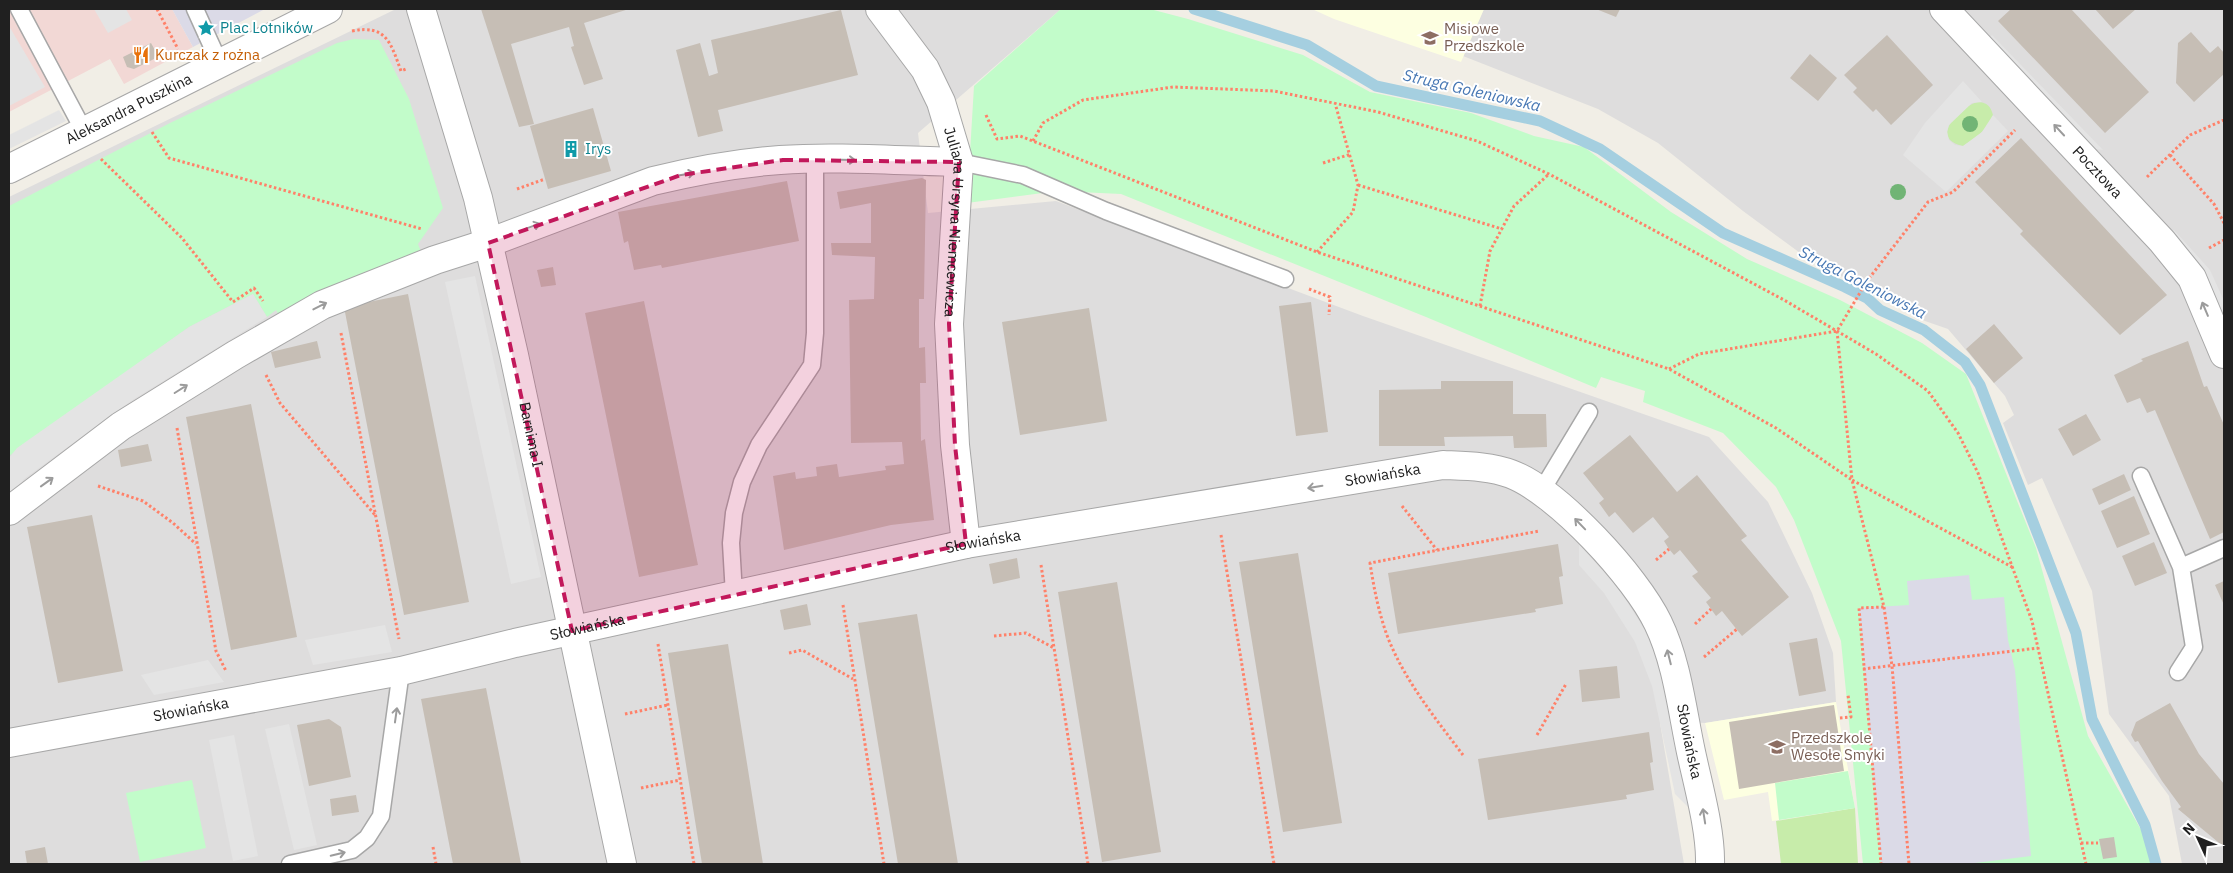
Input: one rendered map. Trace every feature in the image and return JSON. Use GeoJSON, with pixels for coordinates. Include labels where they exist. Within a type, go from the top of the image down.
{"type":"FeatureCollection","features":[{"type":"Feature","properties":{"kind":"street","name":"Aleksandra Puszkina"},"geometry":{"type":"LineString","coordinates":[[9,169],[92,143],[219,62],[328,9]]}},
{"type":"Feature","properties":{"kind":"street","name":"Barnima I"},"geometry":{"type":"LineString","coordinates":[[421,9],[438,59],[478,198],[622,864]]}},
{"type":"Feature","properties":{"kind":"street","name":"Juliana Ursyna Niemcewicza"},"geometry":{"type":"LineString","coordinates":[[880,9],[925,69],[941,102],[959,162],[949,324],[955,445],[966,544]]}},
{"type":"Feature","properties":{"kind":"street","name":"Pocztowa"},"geometry":{"type":"LineString","coordinates":[[1944,9],[2162,240],[2192,278],[2224,354]]}},
{"type":"Feature","properties":{"kind":"street"},"geometry":{"type":"LineString","coordinates":[[9,511],[122,426],[252,345],[322,305],[435,260],[488,243],[653,182],[752,163],[816,160],[959,162]]}},
{"type":"Feature","properties":{"kind":"street","name":"Słowiańska"},"geometry":{"type":"LineString","coordinates":[[9,742],[401,671],[572,631],[966,544],[1443,465],[1474,466],[1510,474],[1542,490],[1555,499],[1599,545],[1634,586],[1658,624],[1667,647],[1693,759],[1710,864]]}},
{"type":"Feature","properties":{"kind":"lane"},"geometry":{"type":"LineString","coordinates":[[19,9],[92,143]]}},
{"type":"Feature","properties":{"kind":"lane"},"geometry":{"type":"LineString","coordinates":[[195,9],[219,62]]}},
{"type":"Feature","properties":{"kind":"lane"},"geometry":{"type":"LineString","coordinates":[[734,595],[731,543],[734,513],[742,482],[759,445],[812,365],[816,333],[816,160]]}},
{"type":"Feature","properties":{"kind":"lane"},"geometry":{"type":"LineString","coordinates":[[959,162],[1023,175],[1106,210],[1285,279]]}},
{"type":"Feature","properties":{"kind":"lane"},"geometry":{"type":"LineString","coordinates":[[1542,490],[1589,412]]}},
{"type":"Feature","properties":{"kind":"lane"},"geometry":{"type":"LineString","coordinates":[[2141,476],[2181,566],[2194,647],[2178,672]]}},
{"type":"Feature","properties":{"kind":"lane"},"geometry":{"type":"LineString","coordinates":[[2181,566],[2224,548]]}},
{"type":"Feature","properties":{"kind":"lane"},"geometry":{"type":"LineString","coordinates":[[290,864],[352,850],[367,838],[381,816],[401,671]]}},
{"type":"Feature","properties":{"kind":"path"},"geometry":{"type":"LineString","coordinates":[[157,9],[182,56]]}},
{"type":"Feature","properties":{"kind":"path"},"geometry":{"type":"LineString","coordinates":[[344,35],[366,29],[383,35],[389,39],[401,71],[438,59]]}},
{"type":"Feature","properties":{"kind":"path"},"geometry":{"type":"LineString","coordinates":[[1034,141],[1043,123],[1083,100],[1173,87],[1274,91],[1378,112],[1477,141],[1550,174],[1784,300],[1876,354],[1928,391],[1958,433],[1978,474],[2032,621],[2086,864]]}},
{"type":"Feature","properties":{"kind":"path"},"geometry":{"type":"LineString","coordinates":[[1317,252],[1353,212],[1358,185],[1351,154],[1335,103]]}},
{"type":"Feature","properties":{"kind":"path"},"geometry":{"type":"LineString","coordinates":[[986,115],[997,139],[1020,136],[1317,252],[1669,369],[1776,428],[1852,480],[2012,567]]}},
{"type":"Feature","properties":{"kind":"path"},"geometry":{"type":"LineString","coordinates":[[2147,177],[2190,135],[2224,120]]}},
{"type":"Feature","properties":{"kind":"path"},"geometry":{"type":"LineString","coordinates":[[149,128],[169,158],[425,230]]}},
{"type":"Feature","properties":{"kind":"path"},"geometry":{"type":"LineString","coordinates":[[1909,864],[1892,666],[1884,607],[1852,480],[1837,331],[1867,281],[1928,202],[1953,192],[2018,128]]}},
{"type":"Feature","properties":{"kind":"path"},"geometry":{"type":"LineString","coordinates":[[92,143],[100,158],[182,238],[228,295]]}},
{"type":"Feature","properties":{"kind":"path"},"geometry":{"type":"LineString","coordinates":[[1323,163],[1351,154]]}},
{"type":"Feature","properties":{"kind":"path"},"geometry":{"type":"LineString","coordinates":[[2170,155],[2214,204],[2224,223]]}},
{"type":"Feature","properties":{"kind":"path"},"geometry":{"type":"LineString","coordinates":[[1480,306],[1490,251],[1514,206],[1550,174]]}},
{"type":"Feature","properties":{"kind":"path"},"geometry":{"type":"LineString","coordinates":[[517,189],[545,179]]}},
{"type":"Feature","properties":{"kind":"path"},"geometry":{"type":"LineString","coordinates":[[1358,185],[1502,229]]}},
{"type":"Feature","properties":{"kind":"path"},"geometry":{"type":"LineString","coordinates":[[2204,250],[2224,240]]}},
{"type":"Feature","properties":{"kind":"path"},"geometry":{"type":"LineString","coordinates":[[1329,315],[1330,297]]}},
{"type":"Feature","properties":{"kind":"path"},"geometry":{"type":"LineString","coordinates":[[339,326],[399,642]]}},
{"type":"Feature","properties":{"kind":"path"},"geometry":{"type":"LineString","coordinates":[[1669,369],[1699,354],[1837,331]]}},
{"type":"Feature","properties":{"kind":"path"},"geometry":{"type":"LineString","coordinates":[[252,345],[280,403],[376,515]]}},
{"type":"Feature","properties":{"kind":"path"},"geometry":{"type":"LineString","coordinates":[[176,423],[216,651],[229,676]]}},
{"type":"Feature","properties":{"kind":"path"},"geometry":{"type":"LineString","coordinates":[[94,485],[143,500],[173,522],[197,544]]}},
{"type":"Feature","properties":{"kind":"path"},"geometry":{"type":"LineString","coordinates":[[1399,504],[1437,550]]}},
{"type":"Feature","properties":{"kind":"path"},"geometry":{"type":"LineString","coordinates":[[1464,755],[1413,685],[1389,639],[1376,601],[1370,563],[1544,530]]}},
{"type":"Feature","properties":{"kind":"path"},"geometry":{"type":"LineString","coordinates":[[1220,534],[1274,864]]}},
{"type":"Feature","properties":{"kind":"path"},"geometry":{"type":"LineString","coordinates":[[1041,566],[1088,864]]}},
{"type":"Feature","properties":{"kind":"path"},"geometry":{"type":"LineString","coordinates":[[843,606],[884,864]]}},
{"type":"Feature","properties":{"kind":"path"},"geometry":{"type":"LineString","coordinates":[[1881,864],[1859,608],[1884,607]]}},
{"type":"Feature","properties":{"kind":"path"},"geometry":{"type":"LineString","coordinates":[[1720,644],[1737,629]]}},
{"type":"Feature","properties":{"kind":"path"},"geometry":{"type":"LineString","coordinates":[[994,636],[1026,633],[1054,649]]}},
{"type":"Feature","properties":{"kind":"path"},"geometry":{"type":"LineString","coordinates":[[658,644],[694,864]]}},
{"type":"Feature","properties":{"kind":"path"},"geometry":{"type":"LineString","coordinates":[[1863,669],[2038,648]]}},
{"type":"Feature","properties":{"kind":"path"},"geometry":{"type":"LineString","coordinates":[[789,653],[802,650],[854,680]]}},
{"type":"Feature","properties":{"kind":"path"},"geometry":{"type":"LineString","coordinates":[[1537,735],[1566,684]]}},
{"type":"Feature","properties":{"kind":"path"},"geometry":{"type":"LineString","coordinates":[[1840,718],[1851,717],[1848,695]]}},
{"type":"Feature","properties":{"kind":"path"},"geometry":{"type":"LineString","coordinates":[[625,714],[668,706]]}},
{"type":"Feature","properties":{"kind":"path"},"geometry":{"type":"LineString","coordinates":[[641,788],[680,780]]}},
{"type":"Feature","properties":{"kind":"path"},"geometry":{"type":"LineString","coordinates":[[2081,843],[2098,843]]}},
{"type":"Feature","properties":{"kind":"path"},"geometry":{"type":"LineString","coordinates":[[433,847],[436,864]]}},
{"type":"Feature","properties":{"kind":"highlighted area"},"geometry":{"type":"Polygon","coordinates":[[[783,160],[959,162],[949,324],[955,445],[966,544],[572,631],[488,243],[681,175],[783,160]]]}},
{"type":"Feature","properties":{"kind":"shaded area"},"geometry":{"type":"Polygon","coordinates":[[[9,9],[172,9],[193,47],[124,84],[110,59],[9,112],[9,9]]]}},
{"type":"Feature","properties":{"kind":"shaded area"},"geometry":{"type":"Polygon","coordinates":[[[94,9],[126,9],[132,20],[108,33],[94,9]]]}},
{"type":"Feature","properties":{"kind":"shaded area","name":"Plac Lotników"},"geometry":{"type":"Polygon","coordinates":[[[172,9],[265,9],[193,47],[172,9]]]}},
{"type":"Feature","properties":{"kind":"shaded area"},"geometry":{"type":"Polygon","coordinates":[[[396,9],[1061,9],[918,133],[928,213],[1056,201],[1363,316],[1709,437],[1768,502],[1812,593],[1833,653],[1836,702],[1705,723],[1673,721],[1660,723],[1684,864],[9,864],[9,197],[396,9]]]}},
{"type":"Feature","properties":{"kind":"shaded area","name":"Misiowe Przedszkole"},"geometry":{"type":"Polygon","coordinates":[[[1312,9],[1484,9],[1461,62],[1334,19],[1312,9]]]}},
{"type":"Feature","properties":{"kind":"shaded area"},"geometry":{"type":"Polygon","coordinates":[[[1484,9],[2224,9],[2224,864],[2182,864],[2169,796],[2109,714],[2092,591],[2042,478],[2028,485],[2003,423],[2014,415],[2005,396],[1948,329],[1925,321],[1807,258],[1743,211],[1658,143],[1598,109],[1463,56],[1484,9]]]}},
{"type":"Feature","properties":{"kind":"shaded area"},"geometry":{"type":"Polygon","coordinates":[[[9,26],[45,87],[9,106],[9,26]]]}},
{"type":"Feature","properties":{"kind":"shaded area"},"geometry":{"type":"Polygon","coordinates":[[[1992,35],[2103,150],[2074,146],[1981,48],[1992,35]]]}},
{"type":"Feature","properties":{"kind":"shaded area"},"geometry":{"type":"Polygon","coordinates":[[[1963,81],[1982,102],[1972,103],[1949,125],[1947,132],[1949,140],[1955,145],[1963,146],[1982,132],[1993,115],[2008,131],[1946,192],[1903,155],[1925,123],[1963,81]]]}},
{"type":"Feature","properties":{"kind":"shaded area"},"geometry":{"type":"Polygon","coordinates":[[[59,110],[66,121],[9,149],[9,135],[59,110]]]}},
{"type":"Feature","properties":{"kind":"shaded area"},"geometry":{"type":"Polygon","coordinates":[[[2174,230],[2210,270],[2224,301],[2224,336],[2164,239],[2174,230]]]}},
{"type":"Feature","properties":{"kind":"shaded area"},"geometry":{"type":"Polygon","coordinates":[[[475,276],[541,577],[511,584],[445,282],[475,276]]]}},
{"type":"Feature","properties":{"kind":"shaded area"},"geometry":{"type":"Polygon","coordinates":[[[253,294],[267,317],[131,401],[24,479],[9,497],[9,458],[17,448],[189,327],[253,294]]]}},
{"type":"Feature","properties":{"kind":"shaded area"},"geometry":{"type":"Polygon","coordinates":[[[1579,544],[1619,589],[1648,635],[1661,668],[1691,810],[1675,794],[1652,686],[1635,642],[1604,593],[1579,565],[1579,544]]]}},
{"type":"Feature","properties":{"kind":"shaded area"},"geometry":{"type":"Polygon","coordinates":[[[1969,575],[1972,600],[2004,597],[2008,640],[2015,670],[2031,856],[1967,864],[1881,864],[1859,608],[1909,605],[1907,581],[1969,575]]]}},
{"type":"Feature","properties":{"kind":"shaded area"},"geometry":{"type":"Polygon","coordinates":[[[385,625],[392,652],[313,665],[305,640],[385,625]]]}},
{"type":"Feature","properties":{"kind":"shaded area"},"geometry":{"type":"Polygon","coordinates":[[[208,660],[224,682],[154,695],[141,675],[208,660]]]}},
{"type":"Feature","properties":{"kind":"shaded area","name":"Przedszkole Wesołe Smyki"},"geometry":{"type":"Polygon","coordinates":[[[1836,702],[1855,808],[1772,821],[1768,792],[1724,800],[1705,723],[1836,702]]]}},
{"type":"Feature","properties":{"kind":"shaded area"},"geometry":{"type":"Polygon","coordinates":[[[289,724],[317,845],[294,850],[265,729],[289,724]]]}},
{"type":"Feature","properties":{"kind":"shaded area"},"geometry":{"type":"Polygon","coordinates":[[[234,735],[258,856],[233,861],[209,740],[234,735]]]}},
{"type":"Feature","properties":{"kind":"green space"},"geometry":{"type":"Polygon","coordinates":[[[1061,9],[1150,9],[1188,19],[1303,55],[1370,92],[1471,113],[1534,136],[1584,147],[1671,212],[1747,259],[1840,300],[1922,343],[1966,374],[2036,548],[2088,736],[2144,835],[2151,864],[1863,864],[1841,641],[1794,520],[1776,487],[1723,433],[1643,402],[1645,391],[1601,377],[1596,388],[1121,194],[1058,191],[967,203],[974,86],[1061,9]]]}},
{"type":"Feature","properties":{"kind":"green space"},"geometry":{"type":"Polygon","coordinates":[[[354,39],[379,40],[409,99],[443,208],[418,244],[422,254],[280,317],[276,310],[267,317],[253,294],[189,327],[9,456],[9,206],[170,123],[337,43],[354,39]]]}},
{"type":"Feature","properties":{"kind":"green space"},"geometry":{"type":"Polygon","coordinates":[[[1978,102],[1990,107],[1993,115],[1988,125],[1977,137],[1963,146],[1953,142],[1948,137],[1951,123],[1963,110],[1978,102]]]}},
{"type":"Feature","properties":{"kind":"green space"},"geometry":{"type":"Polygon","coordinates":[[[1848,771],[1855,808],[1779,820],[1775,783],[1848,771]]]}},
{"type":"Feature","properties":{"kind":"green space"},"geometry":{"type":"Polygon","coordinates":[[[192,780],[206,848],[140,862],[126,793],[192,780]]]}},
{"type":"Feature","properties":{"kind":"green space"},"geometry":{"type":"Polygon","coordinates":[[[1855,808],[1858,864],[1781,864],[1776,821],[1855,808]]]}},
{"type":"Feature","properties":{"kind":"building"},"geometry":{"type":"Polygon","coordinates":[[[481,9],[629,9],[584,23],[603,79],[584,85],[571,47],[574,46],[569,27],[511,44],[534,124],[519,127],[481,9]]]}},
{"type":"Feature","properties":{"kind":"building"},"geometry":{"type":"Polygon","coordinates":[[[1596,9],[1620,9],[1616,17],[1596,9]]]}},
{"type":"Feature","properties":{"kind":"building"},"geometry":{"type":"Polygon","coordinates":[[[2011,9],[2071,9],[2149,92],[2105,133],[1998,21],[2011,9]]]}},
{"type":"Feature","properties":{"kind":"building"},"geometry":{"type":"Polygon","coordinates":[[[2095,9],[2136,9],[2113,29],[2095,9]]]}},
{"type":"Feature","properties":{"kind":"building"},"geometry":{"type":"Polygon","coordinates":[[[841,10],[858,75],[718,110],[723,131],[698,137],[676,50],[700,43],[709,76],[718,73],[711,40],[841,10]]]}},
{"type":"Feature","properties":{"kind":"building"},"geometry":{"type":"Polygon","coordinates":[[[2191,32],[2210,53],[2218,46],[2224,53],[2224,74],[2194,102],[2176,83],[2178,43],[2191,32]]]}},
{"type":"Feature","properties":{"kind":"building"},"geometry":{"type":"Polygon","coordinates":[[[1887,35],[1933,85],[1891,125],[1876,109],[1873,112],[1853,92],[1857,88],[1844,75],[1887,35]]]}},
{"type":"Feature","properties":{"kind":"building","name":"Kurczak z rożna"},"geometry":{"type":"Polygon","coordinates":[[[151,43],[156,52],[154,59],[134,69],[127,67],[123,57],[151,43]]]}},
{"type":"Feature","properties":{"kind":"building"},"geometry":{"type":"Polygon","coordinates":[[[1810,54],[1837,78],[1818,101],[1790,78],[1810,54]]]}},
{"type":"Feature","properties":{"kind":"building","name":"Irys"},"geometry":{"type":"Polygon","coordinates":[[[593,108],[611,171],[548,189],[530,126],[593,108]]]}},
{"type":"Feature","properties":{"kind":"building"},"geometry":{"type":"Polygon","coordinates":[[[2021,138],[2167,295],[2120,335],[2020,234],[2023,231],[1975,182],[2021,138]]]}},
{"type":"Feature","properties":{"kind":"building"},"geometry":{"type":"Polygon","coordinates":[[[922,178],[926,180],[924,299],[919,299],[919,348],[925,347],[926,383],[920,383],[921,441],[925,439],[934,520],[891,525],[784,550],[773,476],[795,472],[796,479],[817,476],[816,467],[837,464],[839,477],[886,470],[885,466],[904,464],[902,442],[851,443],[849,300],[874,299],[875,257],[832,255],[831,243],[871,243],[871,203],[840,209],[837,192],[922,178]]]}},
{"type":"Feature","properties":{"kind":"building"},"geometry":{"type":"Polygon","coordinates":[[[787,181],[799,241],[662,268],[661,265],[634,270],[628,241],[624,243],[618,212],[787,181]]]}},
{"type":"Feature","properties":{"kind":"building"},"geometry":{"type":"Polygon","coordinates":[[[553,267],[556,285],[541,287],[537,270],[553,267]]]}},
{"type":"Feature","properties":{"kind":"building"},"geometry":{"type":"Polygon","coordinates":[[[408,294],[469,602],[404,615],[344,307],[408,294]]]}},
{"type":"Feature","properties":{"kind":"building"},"geometry":{"type":"Polygon","coordinates":[[[644,301],[698,565],[639,577],[585,313],[644,301]]]}},
{"type":"Feature","properties":{"kind":"building"},"geometry":{"type":"Polygon","coordinates":[[[1311,302],[1328,432],[1296,436],[1279,306],[1311,302]]]}},
{"type":"Feature","properties":{"kind":"building"},"geometry":{"type":"Polygon","coordinates":[[[1089,308],[1107,421],[1020,435],[1002,322],[1089,308]]]}},
{"type":"Feature","properties":{"kind":"building"},"geometry":{"type":"Polygon","coordinates":[[[1994,324],[2023,358],[1994,383],[1966,349],[1994,324]]]}},
{"type":"Feature","properties":{"kind":"building"},"geometry":{"type":"Polygon","coordinates":[[[317,341],[321,358],[275,368],[271,352],[317,341]]]}},
{"type":"Feature","properties":{"kind":"building"},"geometry":{"type":"Polygon","coordinates":[[[2188,341],[2204,387],[2207,386],[2224,425],[2224,532],[2210,539],[2155,410],[2147,413],[2140,398],[2127,403],[2114,375],[2143,361],[2141,359],[2188,341]]]}},
{"type":"Feature","properties":{"kind":"building"},"geometry":{"type":"Polygon","coordinates":[[[1441,381],[1513,381],[1513,414],[1546,414],[1547,447],[1514,448],[1513,436],[1444,437],[1445,446],[1379,446],[1379,390],[1441,389],[1441,381]]]}},
{"type":"Feature","properties":{"kind":"building"},"geometry":{"type":"Polygon","coordinates":[[[251,404],[297,637],[231,650],[186,417],[251,404]]]}},
{"type":"Feature","properties":{"kind":"building"},"geometry":{"type":"Polygon","coordinates":[[[2086,414],[2101,440],[2073,456],[2058,429],[2086,414]]]}},
{"type":"Feature","properties":{"kind":"building"},"geometry":{"type":"Polygon","coordinates":[[[1630,435],[1677,492],[1697,475],[1747,536],[1741,540],[1789,597],[1742,636],[1722,611],[1716,616],[1706,602],[1711,598],[1692,576],[1698,572],[1680,550],[1674,555],[1669,549],[1664,541],[1669,537],[1653,517],[1633,533],[1615,512],[1609,517],[1599,503],[1604,499],[1583,473],[1630,435]]]}},
{"type":"Feature","properties":{"kind":"building"},"geometry":{"type":"Polygon","coordinates":[[[148,444],[152,461],[121,467],[118,450],[148,444]]]}},
{"type":"Feature","properties":{"kind":"building"},"geometry":{"type":"Polygon","coordinates":[[[2124,474],[2131,490],[2099,505],[2092,489],[2124,474]]]}},
{"type":"Feature","properties":{"kind":"building"},"geometry":{"type":"Polygon","coordinates":[[[2134,496],[2150,534],[2117,548],[2101,511],[2134,496]]]}},
{"type":"Feature","properties":{"kind":"building"},"geometry":{"type":"Polygon","coordinates":[[[92,515],[123,671],[58,683],[27,527],[92,515]]]}},
{"type":"Feature","properties":{"kind":"building"},"geometry":{"type":"Polygon","coordinates":[[[2154,542],[2167,573],[2135,586],[2122,556],[2154,542]]]}},
{"type":"Feature","properties":{"kind":"building"},"geometry":{"type":"Polygon","coordinates":[[[1558,544],[1563,576],[1559,577],[1563,604],[1535,609],[1536,612],[1398,634],[1388,573],[1558,544]]]}},
{"type":"Feature","properties":{"kind":"building"},"geometry":{"type":"Polygon","coordinates":[[[1298,553],[1342,823],[1283,832],[1239,562],[1298,553]]]}},
{"type":"Feature","properties":{"kind":"building"},"geometry":{"type":"Polygon","coordinates":[[[1017,558],[1020,578],[993,584],[989,564],[1017,558]]]}},
{"type":"Feature","properties":{"kind":"building"},"geometry":{"type":"Polygon","coordinates":[[[2224,581],[2224,605],[2215,585],[2224,581]]]}},
{"type":"Feature","properties":{"kind":"building"},"geometry":{"type":"Polygon","coordinates":[[[1117,582],[1161,852],[1102,862],[1058,592],[1117,582]]]}},
{"type":"Feature","properties":{"kind":"building"},"geometry":{"type":"Polygon","coordinates":[[[807,604],[811,625],[784,630],[780,610],[807,604]]]}},
{"type":"Feature","properties":{"kind":"building"},"geometry":{"type":"Polygon","coordinates":[[[917,614],[958,864],[898,864],[858,623],[917,614]]]}},
{"type":"Feature","properties":{"kind":"building"},"geometry":{"type":"Polygon","coordinates":[[[1817,638],[1826,691],[1799,696],[1789,643],[1817,638]]]}},
{"type":"Feature","properties":{"kind":"building"},"geometry":{"type":"Polygon","coordinates":[[[728,644],[763,864],[702,864],[668,653],[728,644]]]}},
{"type":"Feature","properties":{"kind":"building"},"geometry":{"type":"Polygon","coordinates":[[[1617,666],[1620,698],[1582,702],[1579,670],[1617,666]]]}},
{"type":"Feature","properties":{"kind":"building"},"geometry":{"type":"Polygon","coordinates":[[[486,688],[521,864],[453,864],[421,699],[486,688]]]}},
{"type":"Feature","properties":{"kind":"building"},"geometry":{"type":"Polygon","coordinates":[[[2170,703],[2199,754],[2224,784],[2224,847],[2178,809],[2181,807],[2162,781],[2138,741],[2135,742],[2131,735],[2136,722],[2170,703]]]}},
{"type":"Feature","properties":{"kind":"building"},"geometry":{"type":"Polygon","coordinates":[[[1834,705],[1844,771],[1739,789],[1729,722],[1834,705]]]}},
{"type":"Feature","properties":{"kind":"building"},"geometry":{"type":"Polygon","coordinates":[[[329,719],[341,727],[351,777],[309,786],[297,725],[329,719]]]}},
{"type":"Feature","properties":{"kind":"building"},"geometry":{"type":"Polygon","coordinates":[[[1649,732],[1653,762],[1650,763],[1654,790],[1626,795],[1627,799],[1488,820],[1478,759],[1649,732]]]}},
{"type":"Feature","properties":{"kind":"building"},"geometry":{"type":"Polygon","coordinates":[[[356,795],[359,812],[332,816],[330,799],[356,795]]]}},
{"type":"Feature","properties":{"kind":"building"},"geometry":{"type":"Polygon","coordinates":[[[2114,837],[2117,857],[2103,859],[2099,839],[2114,837]]]}},
{"type":"Feature","properties":{"kind":"building"},"geometry":{"type":"Polygon","coordinates":[[[45,847],[48,864],[27,864],[25,851],[45,847]]]}},
{"type":"Feature","properties":{"kind":"waterway","name":"Struga Goleniowska"},"geometry":{"type":"LineString","coordinates":[[1194,9],[1307,45],[1376,86],[1540,121],[1600,149],[1723,233],[1845,287],[1867,298],[1880,310],[1924,330],[1965,362],[1980,385],[2076,633],[2092,719],[2145,825],[2156,864]]}},
{"type":"Feature","properties":{"kind":"place","name":"Plac Lotników"},"geometry":{"type":"Point","coordinates":[206,28]}},
{"type":"Feature","properties":{"kind":"place","name":"Misiowe Przedszkole"},"geometry":{"type":"Point","coordinates":[1430,38]}},
{"type":"Feature","properties":{"kind":"place","name":"Kurczak z rożna"},"geometry":{"type":"Point","coordinates":[141,55]}},
{"type":"Feature","properties":{"kind":"place","name":"Irys"},"geometry":{"type":"Point","coordinates":[571,149]}},
{"type":"Feature","properties":{"kind":"place","name":"Przedszkole Wesołe Smyki"},"geometry":{"type":"Point","coordinates":[1777,747]}}]}
